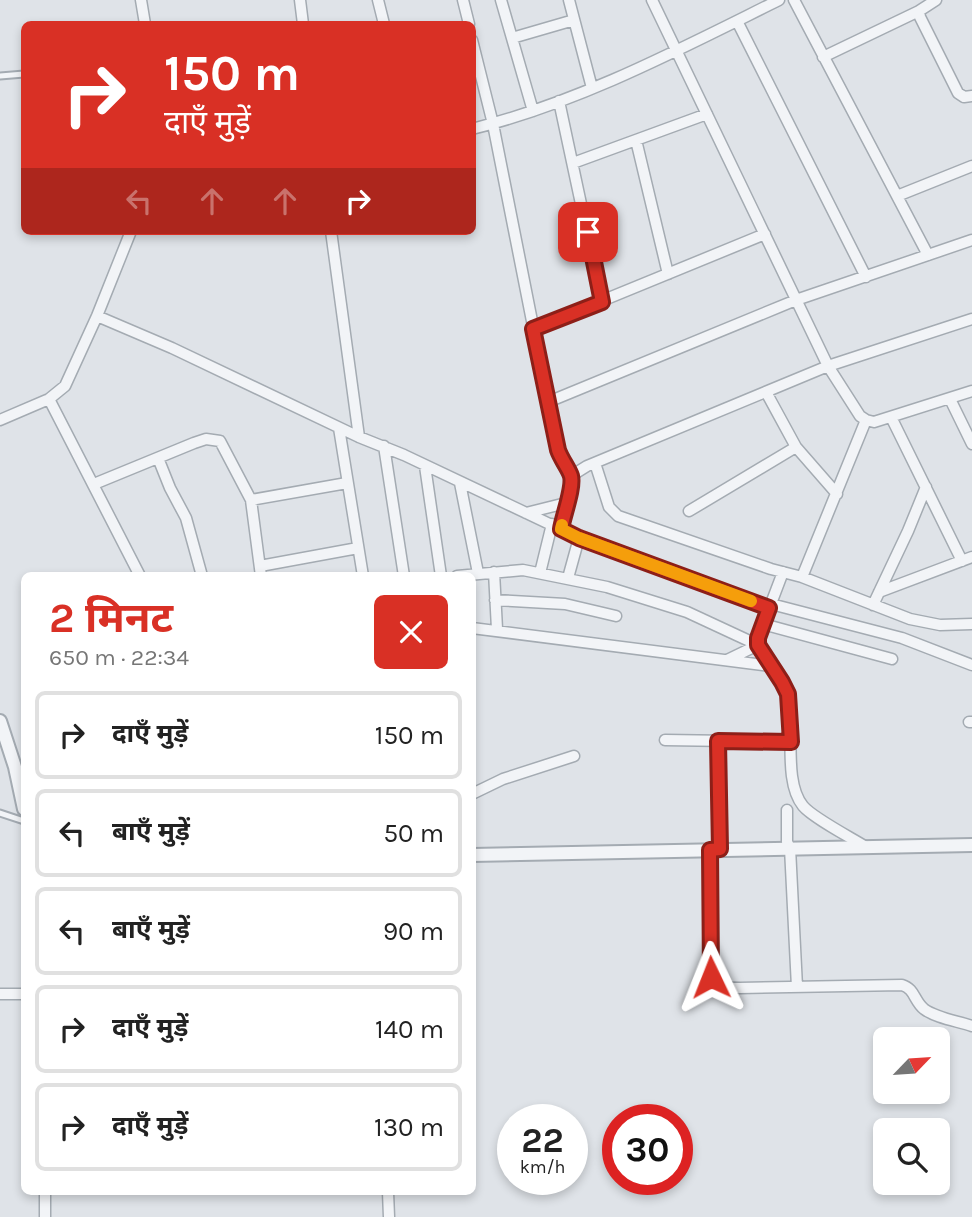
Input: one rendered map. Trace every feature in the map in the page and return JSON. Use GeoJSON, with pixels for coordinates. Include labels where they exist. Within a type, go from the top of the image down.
{"type":"FeatureCollection","features":[{"type":"Feature","properties":{"kind":"street"},"geometry":{"type":"LineString","coordinates":[[141,0],[144,21]]}},
{"type":"Feature","properties":{"kind":"street"},"geometry":{"type":"LineString","coordinates":[[300,0],[303,21]]}},
{"type":"Feature","properties":{"kind":"street"},"geometry":{"type":"LineString","coordinates":[[378,0],[383,21]]}},
{"type":"Feature","properties":{"kind":"street"},"geometry":{"type":"LineString","coordinates":[[463,0],[468,21]]}},
{"type":"Feature","properties":{"kind":"street"},"geometry":{"type":"LineString","coordinates":[[501,0],[533,111]]}},
{"type":"Feature","properties":{"kind":"street"},"geometry":{"type":"LineString","coordinates":[[569,0],[592,88]]}},
{"type":"Feature","properties":{"kind":"street"},"geometry":{"type":"LineString","coordinates":[[652,0],[828,366],[855,409],[866,421],[874,422],[972,391]]}},
{"type":"Feature","properties":{"kind":"street"},"geometry":{"type":"LineString","coordinates":[[476,128],[533,111],[592,88],[676,51],[779,0]]}},
{"type":"Feature","properties":{"kind":"street"},"geometry":{"type":"LineString","coordinates":[[794,0],[928,255]]}},
{"type":"Feature","properties":{"kind":"street"},"geometry":{"type":"LineString","coordinates":[[823,57],[919,11],[936,0]]}},
{"type":"Feature","properties":{"kind":"street"},"geometry":{"type":"LineString","coordinates":[[919,11],[958,93],[964,97],[972,96]]}},
{"type":"Feature","properties":{"kind":"street"},"geometry":{"type":"LineString","coordinates":[[512,38],[574,20]]}},
{"type":"Feature","properties":{"kind":"street"},"geometry":{"type":"LineString","coordinates":[[737,21],[866,277]]}},
{"type":"Feature","properties":{"kind":"street"},"geometry":{"type":"LineString","coordinates":[[476,56],[493,124],[558,450],[562,463],[571,476],[566,503],[540,573]]}},
{"type":"Feature","properties":{"kind":"street"},"geometry":{"type":"LineString","coordinates":[[559,101],[602,302]]}},
{"type":"Feature","properties":{"kind":"street"},"geometry":{"type":"LineString","coordinates":[[573,163],[707,114]]}},
{"type":"Feature","properties":{"kind":"street"},"geometry":{"type":"LineString","coordinates":[[636,140],[668,274]]}},
{"type":"Feature","properties":{"kind":"street"},"geometry":{"type":"LineString","coordinates":[[897,196],[972,166]]}},
{"type":"Feature","properties":{"kind":"street"},"geometry":{"type":"LineString","coordinates":[[533,329],[765,234]]}},
{"type":"Feature","properties":{"kind":"street"},"geometry":{"type":"LineString","coordinates":[[0,420],[49,399],[65,386],[129,235]]}},
{"type":"Feature","properties":{"kind":"street"},"geometry":{"type":"LineString","coordinates":[[332,235],[359,437]]}},
{"type":"Feature","properties":{"kind":"street"},"geometry":{"type":"LineString","coordinates":[[548,402],[796,300],[972,240]]}},
{"type":"Feature","properties":{"kind":"street"},"geometry":{"type":"LineString","coordinates":[[97,316],[172,348],[579,538],[770,606],[902,638],[972,665]]}},
{"type":"Feature","properties":{"kind":"street"},"geometry":{"type":"LineString","coordinates":[[571,476],[595,463],[828,366],[972,318]]}},
{"type":"Feature","properties":{"kind":"street"},"geometry":{"type":"LineString","coordinates":[[766,392],[796,447],[837,494]]}},
{"type":"Feature","properties":{"kind":"street"},"geometry":{"type":"LineString","coordinates":[[950,398],[972,444]]}},
{"type":"Feature","properties":{"kind":"street"},"geometry":{"type":"LineString","coordinates":[[49,399],[137,572]]}},
{"type":"Feature","properties":{"kind":"street"},"geometry":{"type":"LineString","coordinates":[[879,592],[967,559],[926,487],[891,417]]}},
{"type":"Feature","properties":{"kind":"street"},"geometry":{"type":"LineString","coordinates":[[802,577],[866,421]]}},
{"type":"Feature","properties":{"kind":"street"},"geometry":{"type":"LineString","coordinates":[[339,428],[362,572]]}},
{"type":"Feature","properties":{"kind":"street"},"geometry":{"type":"LineString","coordinates":[[94,484],[206,439],[219,441],[251,500],[261,571],[358,548]]}},
{"type":"Feature","properties":{"kind":"street"},"geometry":{"type":"LineString","coordinates":[[384,446],[403,572]]}},
{"type":"Feature","properties":{"kind":"street"},"geometry":{"type":"LineString","coordinates":[[689,511],[796,447]]}},
{"type":"Feature","properties":{"kind":"street"},"geometry":{"type":"LineString","coordinates":[[158,457],[186,518],[201,572]]}},
{"type":"Feature","properties":{"kind":"street"},"geometry":{"type":"LineString","coordinates":[[595,463],[609,507],[618,516],[802,577],[910,619],[930,624],[972,624]]}},
{"type":"Feature","properties":{"kind":"street"},"geometry":{"type":"LineString","coordinates":[[425,466],[440,572]]}},
{"type":"Feature","properties":{"kind":"street"},"geometry":{"type":"LineString","coordinates":[[251,500],[347,483]]}},
{"type":"Feature","properties":{"kind":"street"},"geometry":{"type":"LineString","coordinates":[[460,483],[478,573],[523,570],[568,578],[656,601],[687,612],[758,645],[788,694],[795,788],[801,803],[866,847]]}},
{"type":"Feature","properties":{"kind":"street"},"geometry":{"type":"LineString","coordinates":[[873,605],[926,487]]}},
{"type":"Feature","properties":{"kind":"street"},"geometry":{"type":"LineString","coordinates":[[526,513],[566,503]]}},
{"type":"Feature","properties":{"kind":"street"},"geometry":{"type":"LineString","coordinates":[[568,578],[579,538]]}},
{"type":"Feature","properties":{"kind":"street"},"geometry":{"type":"LineString","coordinates":[[494,572],[496,629]]}},
{"type":"Feature","properties":{"kind":"street"},"geometry":{"type":"LineString","coordinates":[[758,645],[783,572]]}},
{"type":"Feature","properties":{"kind":"street"},"geometry":{"type":"LineString","coordinates":[[495,600],[565,604],[616,616]]}},
{"type":"Feature","properties":{"kind":"street"},"geometry":{"type":"LineString","coordinates":[[763,624],[892,659]]}},
{"type":"Feature","properties":{"kind":"street"},"geometry":{"type":"LineString","coordinates":[[476,628],[771,666]]}},
{"type":"Feature","properties":{"kind":"street"},"geometry":{"type":"LineString","coordinates":[[726,661],[758,645]]}},
{"type":"Feature","properties":{"kind":"street"},"geometry":{"type":"LineString","coordinates":[[0,721],[21,795]]}},
{"type":"Feature","properties":{"kind":"street"},"geometry":{"type":"LineString","coordinates":[[665,740],[791,742]]}},
{"type":"Feature","properties":{"kind":"street"},"geometry":{"type":"LineString","coordinates":[[718,741],[710,971],[713,983],[724,988],[902,985],[913,991],[921,1007],[972,1026]]}},
{"type":"Feature","properties":{"kind":"street"},"geometry":{"type":"LineString","coordinates":[[476,792],[503,779],[574,756]]}},
{"type":"Feature","properties":{"kind":"street"},"geometry":{"type":"LineString","coordinates":[[787,810],[797,987]]}},
{"type":"Feature","properties":{"kind":"street"},"geometry":{"type":"LineString","coordinates":[[476,855],[972,845]]}},
{"type":"Feature","properties":{"kind":"street"},"geometry":{"type":"LineString","coordinates":[[0,995],[21,994]]}},
{"type":"Feature","properties":{"kind":"street"},"geometry":{"type":"LineString","coordinates":[[45,1195],[45,1217]]}},
{"type":"Feature","properties":{"kind":"street"},"geometry":{"type":"LineString","coordinates":[[388,1195],[389,1217]]}},
{"type":"Feature","properties":{"kind":"lane"},"geometry":{"type":"LineString","coordinates":[[0,76],[21,74]]}},
{"type":"Feature","properties":{"kind":"lane"},"geometry":{"type":"LineString","coordinates":[[0,813],[21,820]]}},
{"type":"Feature","properties":{"kind":"slow traffic"},"geometry":{"type":"LineString","coordinates":[[562,525],[561,529],[579,538],[751,601]]}},
{"type":"Feature","properties":{"kind":"route"},"geometry":{"type":"LineString","coordinates":[[588,232],[602,302],[533,329],[558,450],[562,463],[571,476],[561,529],[769,608],[758,645],[788,694],[791,742],[718,741],[720,849],[710,850],[711,977]]}}]}
